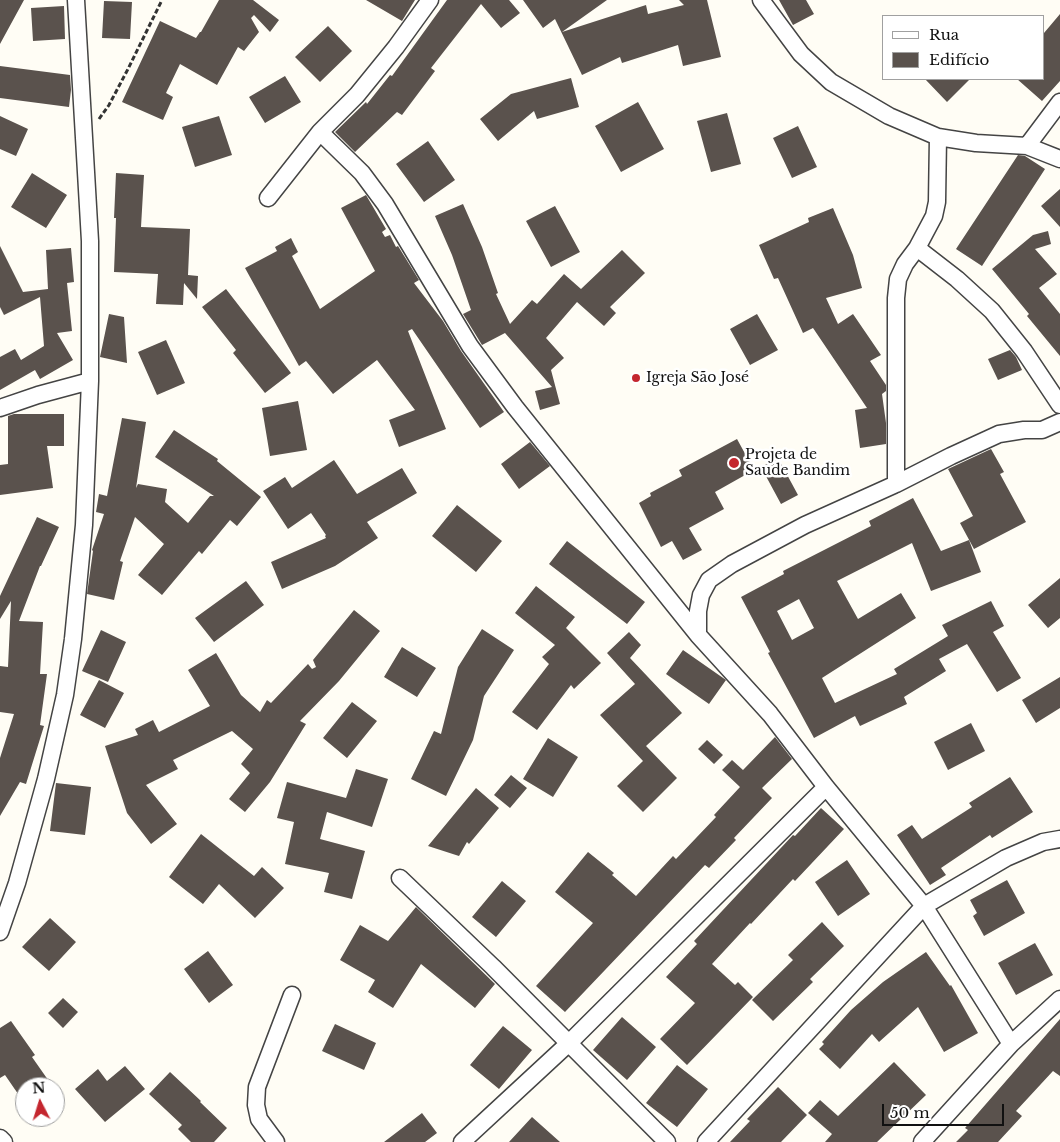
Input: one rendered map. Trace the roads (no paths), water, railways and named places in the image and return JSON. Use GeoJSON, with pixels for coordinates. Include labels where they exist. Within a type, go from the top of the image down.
{"type":"FeatureCollection","features":[{"type":"Feature","properties":{"kind":"street"},"geometry":{"type":"LineString","coordinates":[[0,932],[17,884],[46,779],[65,695],[74,638],[84,526],[90,381],[90,241],[76,0]]}},
{"type":"Feature","properties":{"kind":"street"},"geometry":{"type":"LineString","coordinates":[[268,198],[320,132],[358,95],[430,0]]}},
{"type":"Feature","properties":{"kind":"street"},"geometry":{"type":"LineString","coordinates":[[760,0],[802,54],[831,82],[889,116],[938,137],[976,143],[1027,146],[1060,159]]}},
{"type":"Feature","properties":{"kind":"street"},"geometry":{"type":"LineString","coordinates":[[1027,146],[1060,102]]}},
{"type":"Feature","properties":{"kind":"street"},"geometry":{"type":"LineString","coordinates":[[320,132],[362,173],[385,204],[470,346],[521,414],[698,635],[770,714],[826,787],[924,906],[1011,1044]]}},
{"type":"Feature","properties":{"kind":"street"},"geometry":{"type":"LineString","coordinates":[[896,484],[896,298],[898,280],[905,264],[917,248],[934,216],[938,202],[938,137]]}},
{"type":"Feature","properties":{"kind":"street"},"geometry":{"type":"LineString","coordinates":[[917,248],[957,279],[992,311],[1024,351],[1060,405]]}},
{"type":"Feature","properties":{"kind":"street"},"geometry":{"type":"LineString","coordinates":[[0,408],[38,395],[90,381]]}},
{"type":"Feature","properties":{"kind":"street"},"geometry":{"type":"LineString","coordinates":[[698,635],[698,610],[701,594],[709,580],[732,564],[805,525],[896,484],[999,434],[1024,430],[1042,430],[1060,422]]}},
{"type":"Feature","properties":{"kind":"street"},"geometry":{"type":"LineString","coordinates":[[462,1142],[569,1043],[826,787]]}},
{"type":"Feature","properties":{"kind":"street"},"geometry":{"type":"LineString","coordinates":[[706,1142],[924,906],[1006,858],[1043,842],[1060,838]]}},
{"type":"Feature","properties":{"kind":"street"},"geometry":{"type":"LineString","coordinates":[[400,878],[493,967],[667,1142]]}},
{"type":"Feature","properties":{"kind":"street"},"geometry":{"type":"LineString","coordinates":[[276,1142],[268,1134],[259,1118],[256,1105],[257,1087],[292,995]]}},
{"type":"Feature","properties":{"kind":"street"},"geometry":{"type":"LineString","coordinates":[[922,1142],[1011,1044],[1060,999]]}},
{"type":"Feature","properties":{"kind":"street"},"geometry":{"type":"LineString","coordinates":[[0,1138],[4,1142]]}},
{"type":"Feature","properties":{"kind":"place","name":"Igreja São José"},"geometry":{"type":"Point","coordinates":[636,378]}},
{"type":"Feature","properties":{"kind":"place","name":"Projeta de Saude Bandim"},"geometry":{"type":"Point","coordinates":[734,463]}}]}
